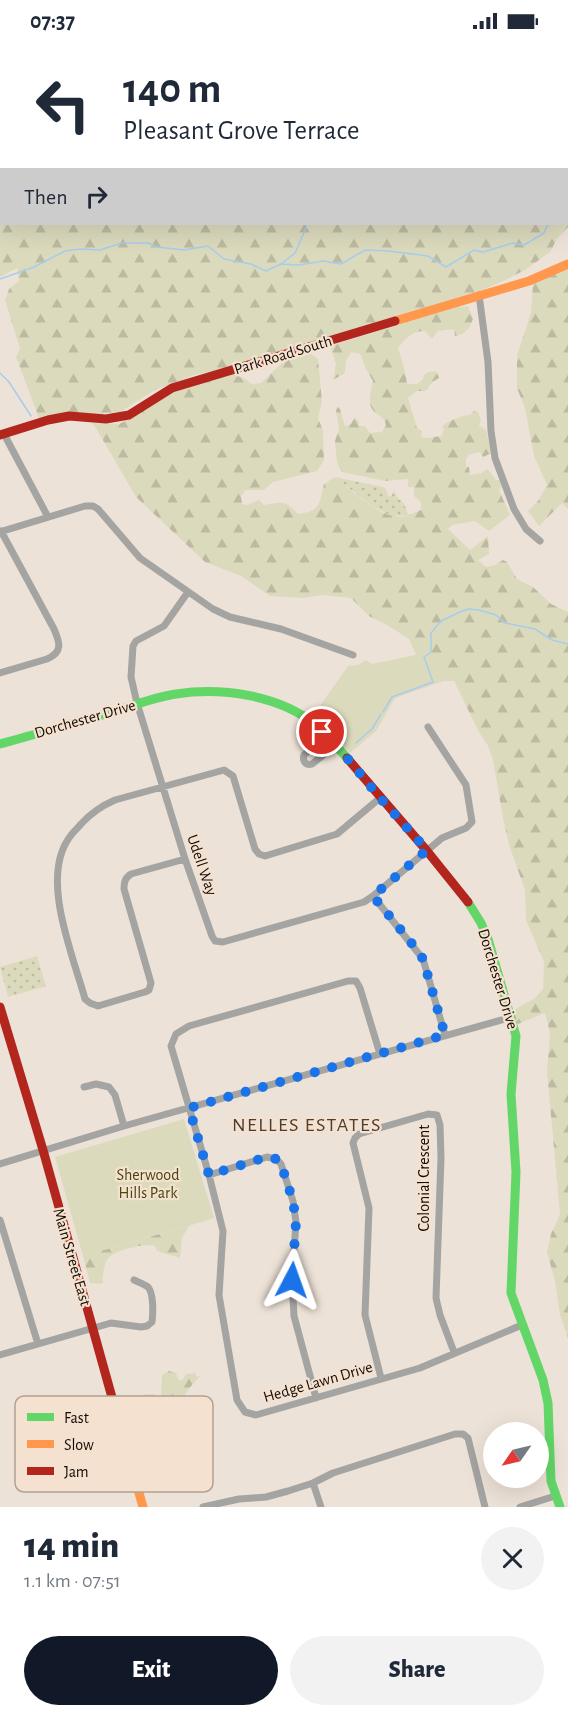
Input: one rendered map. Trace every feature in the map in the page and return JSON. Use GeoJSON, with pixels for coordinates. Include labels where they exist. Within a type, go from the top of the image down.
{"type":"FeatureCollection","features":[{"type":"Feature","properties":{"kind":"street","name":"Park Road South"},"geometry":{"type":"LineString","coordinates":[[2,435],[48,420],[69,416],[106,419],[129,415],[172,388],[529,281],[568,264]]}},
{"type":"Feature","properties":{"kind":"street"},"geometry":{"type":"LineString","coordinates":[[478,295],[488,362],[491,431],[495,458],[514,509],[526,529],[540,541]]}},
{"type":"Feature","properties":{"kind":"street"},"geometry":{"type":"LineString","coordinates":[[2,435],[48,517]]}},
{"type":"Feature","properties":{"kind":"street"},"geometry":{"type":"LineString","coordinates":[[0,673],[54,656],[59,647],[54,629],[0,532],[85,506],[93,506],[110,522],[140,558],[213,609],[230,617],[281,629],[353,655]]}},
{"type":"Feature","properties":{"kind":"street","name":"Udell Way"},"geometry":{"type":"LineString","coordinates":[[188,592],[164,626],[136,641],[133,646],[131,677],[185,859],[215,941],[223,942],[288,925],[364,902],[446,835],[466,828],[472,822],[466,785],[428,727]]}},
{"type":"Feature","properties":{"kind":"street","name":"Dorchester Drive"},"geometry":{"type":"LineString","coordinates":[[0,744],[175,694],[207,691],[246,695],[275,703],[314,724],[336,745],[427,850],[469,903],[481,923],[512,1017],[516,1046],[511,1094],[516,1172],[511,1293],[543,1380],[548,1403],[551,1480],[560,1507]]}},
{"type":"Feature","properties":{"kind":"street"},"geometry":{"type":"LineString","coordinates":[[325,735],[304,755],[303,760],[306,764],[312,765],[336,745]]}},
{"type":"Feature","properties":{"kind":"street"},"geometry":{"type":"LineString","coordinates":[[185,859],[131,874],[124,882],[124,889],[151,983],[149,990],[98,1006],[90,1003],[82,989],[58,900],[57,878],[59,861],[68,839],[93,812],[115,800],[220,769],[228,771],[233,776],[255,849],[259,854],[265,856],[337,834],[380,798]]}},
{"type":"Feature","properties":{"kind":"street"},"geometry":{"type":"LineString","coordinates":[[373,896],[423,959],[445,1035]]}},
{"type":"Feature","properties":{"kind":"street","name":"Hedge Lawn Drive"},"geometry":{"type":"LineString","coordinates":[[380,1054],[356,981],[348,981],[189,1026],[176,1034],[171,1046],[223,1231],[219,1295],[237,1400],[245,1412],[256,1415],[420,1368],[522,1324]]}},
{"type":"Feature","properties":{"kind":"street","name":"Main Street East"},"geometry":{"type":"LineString","coordinates":[[0,1007],[43,1150],[111,1396]]}},
{"type":"Feature","properties":{"kind":"street"},"geometry":{"type":"LineString","coordinates":[[0,1164],[124,1126],[512,1017]]}},
{"type":"Feature","properties":{"kind":"street"},"geometry":{"type":"LineString","coordinates":[[84,1087],[96,1084],[109,1087],[115,1095],[124,1126]]}},
{"type":"Feature","properties":{"kind":"street","name":"Colonial Crescent"},"geometry":{"type":"LineString","coordinates":[[381,1378],[365,1315],[369,1208],[352,1143],[359,1134],[428,1114],[437,1115],[440,1125],[436,1299],[454,1352]]}},
{"type":"Feature","properties":{"kind":"street"},"geometry":{"type":"LineString","coordinates":[[209,1175],[267,1157],[276,1159],[281,1164],[293,1201],[296,1222],[292,1280],[294,1317],[316,1398]]}},
{"type":"Feature","properties":{"kind":"street"},"geometry":{"type":"LineString","coordinates":[[0,1220],[38,1344]]}},
{"type":"Feature","properties":{"kind":"street"},"geometry":{"type":"LineString","coordinates":[[0,1354],[117,1323],[147,1326],[152,1322],[151,1292],[134,1280]]}},
{"type":"Feature","properties":{"kind":"street"},"geometry":{"type":"LineString","coordinates":[[203,1507],[239,1499],[266,1497],[455,1434],[463,1434],[468,1438],[485,1507]]}},
{"type":"Feature","properties":{"kind":"street"},"geometry":{"type":"LineString","coordinates":[[313,1483],[321,1507]]}},
{"type":"Feature","properties":{"kind":"street","name":"Main Street East"},"geometry":{"type":"LineString","coordinates":[[139,1492],[143,1507]]}},
{"type":"Feature","properties":{"kind":"street"},"geometry":{"type":"LineString","coordinates":[[520,1507],[555,1496]]}},
{"type":"Feature","properties":{"kind":"green space"},"geometry":{"type":"Polygon","coordinates":[[[0,225],[568,225],[550,252],[525,270],[497,284],[224,369],[194,375],[155,390],[120,412],[39,418],[16,357],[20,349],[5,300],[9,289],[19,281],[17,268],[0,277],[0,225]]]}},
{"type":"Feature","properties":{"kind":"green space"},"geometry":{"type":"Polygon","coordinates":[[[568,267],[568,509],[562,503],[539,526],[528,511],[538,501],[547,485],[534,456],[525,408],[517,388],[517,356],[531,312],[533,284],[568,267]]]}},
{"type":"Feature","properties":{"kind":"green space"},"geometry":{"type":"Polygon","coordinates":[[[468,306],[473,319],[464,333],[455,336],[454,329],[438,331],[432,339],[425,331],[416,332],[398,349],[407,384],[417,384],[428,372],[435,371],[439,374],[439,378],[432,382],[426,391],[417,391],[408,398],[417,428],[422,430],[421,437],[441,436],[444,430],[442,426],[470,415],[475,410],[481,421],[479,426],[486,430],[492,453],[483,457],[480,452],[468,455],[466,467],[469,467],[470,475],[488,469],[496,480],[501,480],[502,486],[499,490],[510,515],[489,531],[475,521],[452,525],[448,529],[470,550],[488,536],[489,554],[478,560],[486,567],[503,560],[507,562],[517,579],[533,587],[551,604],[568,612],[568,1338],[560,1315],[555,1281],[547,1252],[551,1234],[560,1214],[547,1072],[550,1033],[545,1013],[518,1024],[513,1019],[514,1010],[535,998],[543,989],[544,962],[526,920],[525,890],[509,845],[493,760],[488,746],[454,681],[444,681],[418,659],[409,639],[369,616],[351,598],[322,595],[303,598],[270,596],[241,576],[205,562],[136,497],[93,423],[119,424],[170,393],[233,374],[252,384],[261,383],[284,361],[311,354],[318,359],[322,402],[318,418],[323,431],[324,460],[317,471],[273,482],[264,490],[245,490],[241,497],[242,504],[247,505],[259,500],[264,505],[283,503],[298,514],[306,513],[318,505],[324,484],[335,477],[379,511],[394,516],[408,515],[421,510],[421,502],[414,496],[414,487],[408,487],[408,479],[385,481],[342,472],[337,462],[335,441],[339,429],[336,410],[338,407],[345,426],[351,424],[355,417],[359,426],[365,426],[370,433],[382,432],[386,425],[371,407],[373,381],[360,354],[351,352],[346,361],[345,373],[333,380],[336,364],[330,346],[454,308],[468,306]]]}},
{"type":"Feature","properties":{"kind":"green space"},"geometry":{"type":"Polygon","coordinates":[[[335,477],[383,487],[389,497],[394,491],[408,514],[411,515],[392,516],[372,506],[335,477]]]}},
{"type":"Feature","properties":{"kind":"green space"},"geometry":{"type":"Polygon","coordinates":[[[415,655],[430,659],[449,674],[444,681],[395,698],[376,731],[350,753],[312,717],[348,666],[358,665],[366,660],[372,664],[415,655]]]}},
{"type":"Feature","properties":{"kind":"green space"},"geometry":{"type":"Polygon","coordinates":[[[37,956],[46,986],[8,997],[0,967],[37,956]]]}},
{"type":"Feature","properties":{"kind":"green space","name":"Sherwood Hills Park"},"geometry":{"type":"Polygon","coordinates":[[[184,1119],[214,1218],[83,1256],[55,1157],[184,1119]]]}},
{"type":"Feature","properties":{"kind":"green space"},"geometry":{"type":"Polygon","coordinates":[[[211,1219],[189,1226],[182,1238],[180,1258],[157,1251],[155,1246],[150,1245],[129,1248],[115,1253],[107,1260],[102,1284],[90,1283],[83,1256],[211,1219]]]}},
{"type":"Feature","properties":{"kind":"green space"},"geometry":{"type":"Polygon","coordinates":[[[169,1371],[176,1373],[180,1381],[186,1374],[195,1373],[197,1377],[201,1375],[185,1396],[161,1396],[162,1375],[169,1371]]]}},
{"type":"Feature","properties":{"kind":"waterway"},"geometry":{"type":"LineString","coordinates":[[281,264],[295,253],[306,225]]}},
{"type":"Feature","properties":{"kind":"waterway"},"geometry":{"type":"LineString","coordinates":[[0,279],[34,267],[65,251],[100,250],[122,243],[148,243],[157,247],[184,250],[208,246],[224,259],[251,264],[266,271],[281,264],[299,265],[323,261],[341,264],[365,250],[428,256],[446,267],[474,250],[483,252],[513,243],[524,245],[544,233],[548,225]]}},
{"type":"Feature","properties":{"kind":"waterway"},"geometry":{"type":"LineString","coordinates":[[0,373],[9,382],[31,416]]}},
{"type":"Feature","properties":{"kind":"waterway"},"geometry":{"type":"LineString","coordinates":[[383,712],[392,697],[433,682],[424,657],[431,652],[431,633],[441,621],[468,609],[496,615],[505,623],[535,629],[552,640],[568,644]]}},
{"type":"Feature","properties":{"kind":"waterway"},"geometry":{"type":"LineString","coordinates":[[356,743],[372,729],[381,714]]}},
{"type":"Feature","properties":{"kind":"traffic: fast"},"geometry":{"type":"LineString","coordinates":[[0,744],[160,697],[212,692],[249,696],[285,707],[316,725],[347,758]]}},
{"type":"Feature","properties":{"kind":"traffic: fast"},"geometry":{"type":"LineString","coordinates":[[468,902],[488,939],[516,1036],[511,1094],[516,1172],[511,1293],[543,1380],[548,1403],[551,1481],[560,1507]]}},
{"type":"Feature","properties":{"kind":"traffic: slow"},"geometry":{"type":"LineString","coordinates":[[395,321],[529,281],[568,264]]}},
{"type":"Feature","properties":{"kind":"traffic: slow"},"geometry":{"type":"LineString","coordinates":[[139,1492],[143,1507]]}},
{"type":"Feature","properties":{"kind":"traffic: jam"},"geometry":{"type":"LineString","coordinates":[[0,435],[69,416],[106,419],[129,415],[172,388],[395,321]]}},
{"type":"Feature","properties":{"kind":"traffic: jam"},"geometry":{"type":"LineString","coordinates":[[347,758],[468,902]]}},
{"type":"Feature","properties":{"kind":"traffic: jam"},"geometry":{"type":"LineString","coordinates":[[0,1007],[43,1150],[112,1396]]}},
{"type":"Feature","properties":{"kind":"district","name":"NELLES ESTATES"},"geometry":{"type":"Point","coordinates":[307,1125]}},
{"type":"Feature","properties":{"kind":"route"},"geometry":{"type":"LineString","coordinates":[[292,1280],[296,1222],[293,1201],[280,1161],[267,1157],[209,1175],[189,1108],[445,1035],[423,959],[373,896],[427,850],[336,745],[322,732]]}}]}
